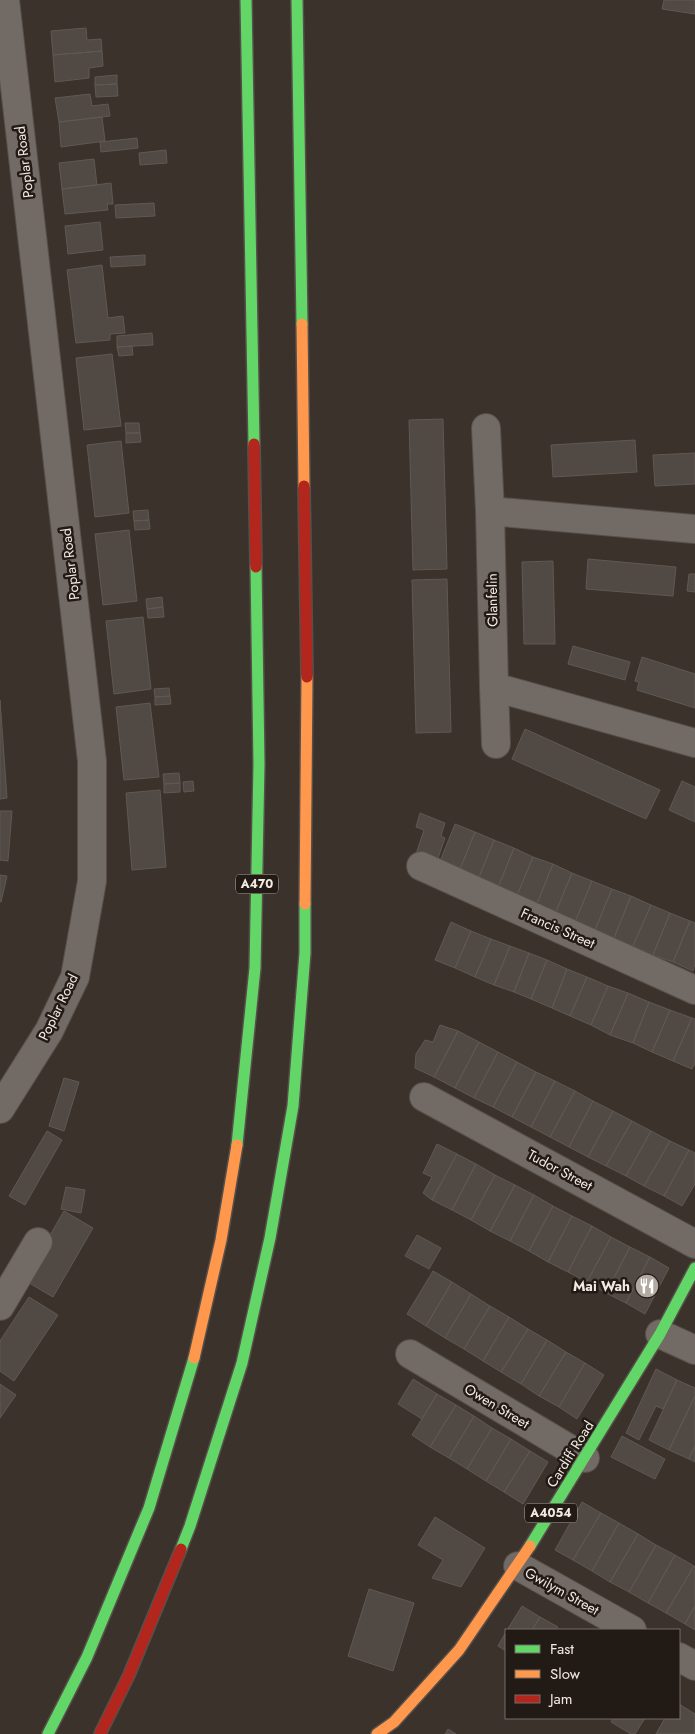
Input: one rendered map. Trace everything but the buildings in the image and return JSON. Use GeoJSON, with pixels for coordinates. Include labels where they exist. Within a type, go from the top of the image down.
{"type":"FeatureCollection","features":[{"type":"Feature","properties":{"kind":"main road","name":"A470"},"geometry":{"type":"LineString","coordinates":[[48,1734],[87,1657],[149,1508],[196,1350],[221,1240],[240,1126],[254,968],[260,764],[246,0]]}},
{"type":"Feature","properties":{"kind":"main road"},"geometry":{"type":"LineString","coordinates":[[100,1734],[129,1674],[190,1526],[242,1363],[270,1238],[293,1106],[305,953],[307,695],[298,0]]}},
{"type":"Feature","properties":{"kind":"main road","name":"Cardiff Road"},"geometry":{"type":"LineString","coordinates":[[376,1734],[394,1722],[459,1650],[518,1566],[660,1334],[695,1268]]}},
{"type":"Feature","properties":{"kind":"street","name":"Poplar Road"},"geometry":{"type":"LineString","coordinates":[[0,1109],[49,1031],[75,977],[92,881],[92,761],[5,0]]}},
{"type":"Feature","properties":{"kind":"street","name":"Glanfelin"},"geometry":{"type":"LineString","coordinates":[[486,428],[496,744]]}},
{"type":"Feature","properties":{"kind":"street"},"geometry":{"type":"LineString","coordinates":[[490,510],[695,528]]}},
{"type":"Feature","properties":{"kind":"street"},"geometry":{"type":"LineString","coordinates":[[494,687],[695,743]]}},
{"type":"Feature","properties":{"kind":"street","name":"Francis Street"},"geometry":{"type":"LineString","coordinates":[[421,866],[695,990]]}},
{"type":"Feature","properties":{"kind":"street","name":"Tudor Street"},"geometry":{"type":"LineString","coordinates":[[424,1097],[695,1244]]}},
{"type":"Feature","properties":{"kind":"street"},"geometry":{"type":"LineString","coordinates":[[0,1306],[38,1242]]}},
{"type":"Feature","properties":{"kind":"street"},"geometry":{"type":"LineString","coordinates":[[660,1334],[695,1350]]}},
{"type":"Feature","properties":{"kind":"street","name":"Owen Street"},"geometry":{"type":"LineString","coordinates":[[410,1354],[585,1458]]}},
{"type":"Feature","properties":{"kind":"street","name":"Gwilym Street"},"geometry":{"type":"LineString","coordinates":[[518,1566],[630,1629]]}},
{"type":"Feature","properties":{"kind":"street"},"geometry":{"type":"LineString","coordinates":[[680,1658],[695,1666]]}},
{"type":"Feature","properties":{"kind":"traffic: fast"},"geometry":{"type":"LineString","coordinates":[[246,0],[254,444]]}},
{"type":"Feature","properties":{"kind":"traffic: fast"},"geometry":{"type":"LineString","coordinates":[[297,0],[302,324]]}},
{"type":"Feature","properties":{"kind":"traffic: fast"},"geometry":{"type":"LineString","coordinates":[[237,1145],[255,968],[259,764],[256,567]]}},
{"type":"Feature","properties":{"kind":"traffic: fast"},"geometry":{"type":"LineString","coordinates":[[181,1549],[242,1363],[270,1238],[293,1106],[305,953],[305,904]]}},
{"type":"Feature","properties":{"kind":"traffic: fast"},"geometry":{"type":"LineString","coordinates":[[530,1546],[660,1334],[695,1268]]}},
{"type":"Feature","properties":{"kind":"traffic: fast"},"geometry":{"type":"LineString","coordinates":[[48,1734],[87,1657],[149,1508],[194,1358]]}},
{"type":"Feature","properties":{"kind":"traffic: slow"},"geometry":{"type":"LineString","coordinates":[[302,324],[304,486]]}},
{"type":"Feature","properties":{"kind":"traffic: slow"},"geometry":{"type":"LineString","coordinates":[[305,904],[307,677]]}},
{"type":"Feature","properties":{"kind":"traffic: slow"},"geometry":{"type":"LineString","coordinates":[[194,1358],[221,1240],[237,1145]]}},
{"type":"Feature","properties":{"kind":"traffic: slow"},"geometry":{"type":"LineString","coordinates":[[377,1734],[394,1722],[459,1650],[530,1546]]}},
{"type":"Feature","properties":{"kind":"traffic: jam"},"geometry":{"type":"LineString","coordinates":[[254,444],[256,567]]}},
{"type":"Feature","properties":{"kind":"traffic: jam"},"geometry":{"type":"LineString","coordinates":[[304,486],[307,677]]}},
{"type":"Feature","properties":{"kind":"traffic: jam"},"geometry":{"type":"LineString","coordinates":[[100,1734],[129,1675],[181,1549]]}},
{"type":"Feature","properties":{"kind":"place","name":"Mai Wah"},"geometry":{"type":"Point","coordinates":[647,1286]}}]}
